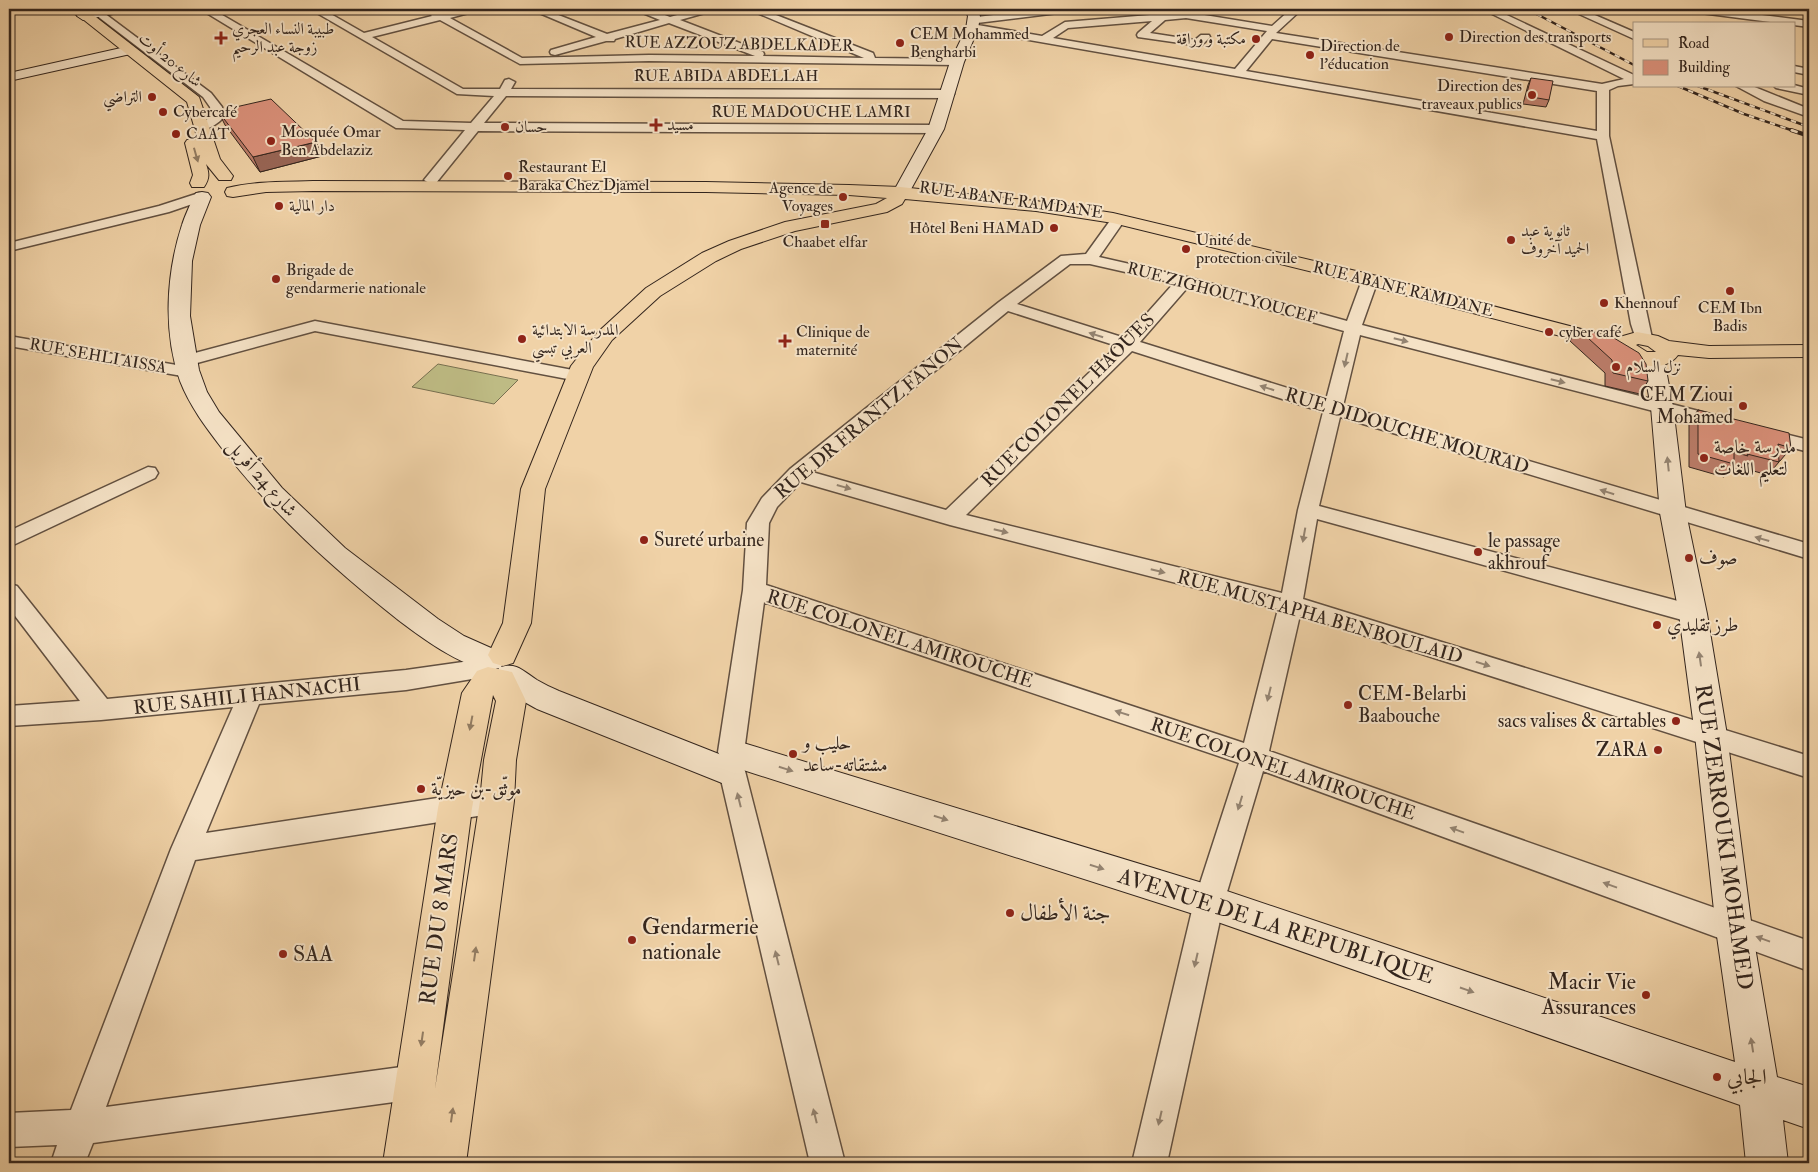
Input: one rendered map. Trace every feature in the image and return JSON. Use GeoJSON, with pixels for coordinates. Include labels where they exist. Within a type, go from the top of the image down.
{"type":"FeatureCollection","features":[{"type":"Feature","properties":{"kind":"main road"},"geometry":{"type":"LineString","coordinates":[[78,12],[100,13],[119,9]]}},
{"type":"Feature","properties":{"kind":"main road","name":"شارع 20 أوت"},"geometry":{"type":"LineString","coordinates":[[78,12],[81,19],[130,50],[190,96],[197,107],[212,159],[230,185]]}},
{"type":"Feature","properties":{"kind":"main road"},"geometry":{"type":"LineString","coordinates":[[499,670],[517,623],[533,489],[582,366],[604,336],[634,307],[667,282],[709,257],[734,245],[791,226],[881,208],[896,200],[936,129],[972,19]]}},
{"type":"Feature","properties":{"kind":"main road"},"geometry":{"type":"LineString","coordinates":[[9,77],[130,50]]}},
{"type":"Feature","properties":{"kind":"main road","name":"شارع 20 أوت"},"geometry":{"type":"LineString","coordinates":[[130,50],[180,103],[187,119],[201,175],[196,200]]}},
{"type":"Feature","properties":{"kind":"main road"},"geometry":{"type":"LineString","coordinates":[[196,200],[230,185],[292,180],[788,182],[902,189]]}},
{"type":"Feature","properties":{"kind":"main road"},"geometry":{"type":"LineString","coordinates":[[196,200],[230,185],[257,188],[289,186],[510,186],[902,189]]}},
{"type":"Feature","properties":{"kind":"main road","name":"RUE ABANE RAMDANE"},"geometry":{"type":"LineString","coordinates":[[902,189],[1118,218],[1366,273],[1632,342]]}},
{"type":"Feature","properties":{"kind":"main road","name":"شارع 24 أفريل"},"geometry":{"type":"LineString","coordinates":[[196,200],[181,273],[179,304],[180,334],[187,366],[199,400],[218,427],[285,507],[324,546],[375,588],[443,637],[527,689],[548,700],[730,760]]}},
{"type":"Feature","properties":{"kind":"main road","name":"RUE ABANE RAMDANE"},"geometry":{"type":"LineString","coordinates":[[1118,218],[1632,342]]}},
{"type":"Feature","properties":{"kind":"main road"},"geometry":{"type":"LineString","coordinates":[[1632,342],[1661,354],[1714,362],[1809,362]]}},
{"type":"Feature","properties":{"kind":"main road"},"geometry":{"type":"LineString","coordinates":[[1661,354],[1809,352]]}},
{"type":"Feature","properties":{"kind":"main road","name":"RUE ZERROUKI MOHAMED"},"geometry":{"type":"LineString","coordinates":[[1661,354],[1662,407],[1673,513],[1693,614],[1711,735],[1734,929],[1760,1090],[1767,1163]]}},
{"type":"Feature","properties":{"kind":"main road","name":"RUE DU 8 MARS"},"geometry":{"type":"LineString","coordinates":[[404,1163],[455,808],[476,693],[499,670],[511,701],[500,760],[497,801],[445,1163]]}},
{"type":"Feature","properties":{"kind":"main road","name":"AVENUE DE LA REPUBLIQUE"},"geometry":{"type":"LineString","coordinates":[[730,760],[1210,902],[1809,1108]]}},
{"type":"Feature","properties":{"kind":"street","name":"RUE MADOUCHE LAMRI"},"geometry":{"type":"LineString","coordinates":[[205,9],[400,125],[936,129]]}},
{"type":"Feature","properties":{"kind":"street","name":"RUE ABIDA ABDELLAH"},"geometry":{"type":"LineString","coordinates":[[314,9],[461,92],[758,89],[948,94]]}},
{"type":"Feature","properties":{"kind":"street"},"geometry":{"type":"LineString","coordinates":[[424,9],[520,61],[709,9]]}},
{"type":"Feature","properties":{"kind":"street"},"geometry":{"type":"LineString","coordinates":[[363,36],[472,9]]}},
{"type":"Feature","properties":{"kind":"street"},"geometry":{"type":"LineString","coordinates":[[535,9],[607,38],[649,58]]}},
{"type":"Feature","properties":{"kind":"street"},"geometry":{"type":"LineString","coordinates":[[641,9],[771,64]]}},
{"type":"Feature","properties":{"kind":"street"},"geometry":{"type":"LineString","coordinates":[[753,9],[869,56],[871,62]]}},
{"type":"Feature","properties":{"kind":"street"},"geometry":{"type":"LineString","coordinates":[[972,19],[1066,9]]}},
{"type":"Feature","properties":{"kind":"street"},"geometry":{"type":"LineString","coordinates":[[1238,73],[1271,32],[1297,9]]}},
{"type":"Feature","properties":{"kind":"street"},"geometry":{"type":"LineString","coordinates":[[1487,9],[1633,80]]}},
{"type":"Feature","properties":{"kind":"street"},"geometry":{"type":"LineString","coordinates":[[1573,9],[1633,36]]}},
{"type":"Feature","properties":{"kind":"street"},"geometry":{"type":"LineString","coordinates":[[1701,10],[1794,22]]}},
{"type":"Feature","properties":{"kind":"street"},"geometry":{"type":"LineString","coordinates":[[1701,10],[1707,22]]}},
{"type":"Feature","properties":{"kind":"street"},"geometry":{"type":"LineString","coordinates":[[100,13],[130,50]]}},
{"type":"Feature","properties":{"kind":"street"},"geometry":{"type":"LineString","coordinates":[[1045,39],[1065,25],[1186,15],[1271,32],[1603,88],[1608,85],[1633,80]]}},
{"type":"Feature","properties":{"kind":"street"},"geometry":{"type":"LineString","coordinates":[[1162,17],[1142,35],[1197,44],[1205,37]]}},
{"type":"Feature","properties":{"kind":"street"},"geometry":{"type":"LineString","coordinates":[[972,19],[1045,39],[1603,136]]}},
{"type":"Feature","properties":{"kind":"street"},"geometry":{"type":"LineString","coordinates":[[1796,22],[1809,24]]}},
{"type":"Feature","properties":{"kind":"street","name":"RUE AZZOUZ ABDELKADER"},"geometry":{"type":"LineString","coordinates":[[520,61],[649,58],[771,64],[957,62]]}},
{"type":"Feature","properties":{"kind":"street"},"geometry":{"type":"LineString","coordinates":[[431,180],[504,91],[520,61]]}},
{"type":"Feature","properties":{"kind":"street"},"geometry":{"type":"LineString","coordinates":[[1796,69],[1809,71]]}},
{"type":"Feature","properties":{"kind":"street"},"geometry":{"type":"LineString","coordinates":[[1603,88],[1603,136],[1639,324],[1632,342]]}},
{"type":"Feature","properties":{"kind":"street"},"geometry":{"type":"LineString","coordinates":[[1746,88],[1809,113]]}},
{"type":"Feature","properties":{"kind":"street"},"geometry":{"type":"LineString","coordinates":[[1790,88],[1809,92]]}},
{"type":"Feature","properties":{"kind":"street"},"geometry":{"type":"LineString","coordinates":[[164,209],[196,200]]}},
{"type":"Feature","properties":{"kind":"street"},"geometry":{"type":"LineString","coordinates":[[9,248],[196,200]]}},
{"type":"Feature","properties":{"kind":"street"},"geometry":{"type":"LineString","coordinates":[[1090,259],[1118,218]]}},
{"type":"Feature","properties":{"kind":"street","name":"RUE DR FRANTZ FANON"},"geometry":{"type":"LineString","coordinates":[[730,760],[754,590],[758,523],[769,503],[798,474],[1005,305],[1066,259],[1090,259]]}},
{"type":"Feature","properties":{"kind":"street","name":"RUE ZIGHOUT YOUCEF"},"geometry":{"type":"LineString","coordinates":[[1090,259],[1185,281],[1353,328],[1809,446]]}},
{"type":"Feature","properties":{"kind":"street"},"geometry":{"type":"LineString","coordinates":[[1149,1163],[1210,902],[1254,757],[1291,604],[1308,510],[1353,328],[1370,280]]}},
{"type":"Feature","properties":{"kind":"street","name":"RUE COLONEL HAOUES"},"geometry":{"type":"LineString","coordinates":[[950,518],[1128,345],[1185,281]]}},
{"type":"Feature","properties":{"kind":"street","name":"RUE DIDOUCHE MOURAD"},"geometry":{"type":"LineString","coordinates":[[1005,305],[1128,345],[1673,513],[1809,552]]}},
{"type":"Feature","properties":{"kind":"street"},"geometry":{"type":"LineString","coordinates":[[187,366],[315,326],[578,376]]}},
{"type":"Feature","properties":{"kind":"street","name":"RUE SEHLI AISSA"},"geometry":{"type":"LineString","coordinates":[[9,341],[187,366]]}},
{"type":"Feature","properties":{"kind":"street"},"geometry":{"type":"LineString","coordinates":[[9,540],[148,474]]}},
{"type":"Feature","properties":{"kind":"street","name":"RUE MUSTAPHA BENBOULAID"},"geometry":{"type":"LineString","coordinates":[[798,474],[950,518],[1291,604],[1809,767]]}},
{"type":"Feature","properties":{"kind":"street"},"geometry":{"type":"LineString","coordinates":[[1308,510],[1693,614]]}},
{"type":"Feature","properties":{"kind":"street","name":"RUE COLONEL AMIROUCHE"},"geometry":{"type":"LineString","coordinates":[[754,590],[1254,757],[1809,956]]}},
{"type":"Feature","properties":{"kind":"street"},"geometry":{"type":"LineString","coordinates":[[9,592],[101,710]]}},
{"type":"Feature","properties":{"kind":"street","name":"RUE SAHILI HANNACHI"},"geometry":{"type":"LineString","coordinates":[[10,719],[499,670]]}},
{"type":"Feature","properties":{"kind":"street"},"geometry":{"type":"LineString","coordinates":[[68,1163],[185,849],[250,696]]}},
{"type":"Feature","properties":{"kind":"street"},"geometry":{"type":"LineString","coordinates":[[730,760],[827,1163]]}},
{"type":"Feature","properties":{"kind":"street"},"geometry":{"type":"LineString","coordinates":[[185,849],[497,801]]}},
{"type":"Feature","properties":{"kind":"street"},"geometry":{"type":"LineString","coordinates":[[9,1130],[82,1127],[416,1082]]}},
{"type":"Feature","properties":{"kind":"shaded area"},"geometry":{"type":"Polygon","coordinates":[[[438,364],[518,380],[494,404],[412,387],[438,364]]]}},
{"type":"Feature","properties":{"kind":"building"},"geometry":{"type":"Polygon","coordinates":[[[1531,78],[1553,81],[1549,100],[1526,96],[1531,78]]]}},
{"type":"Feature","properties":{"kind":"building","name":"Mosquée Omar Ben Abdelaziz"},"geometry":{"type":"Polygon","coordinates":[[[271,99],[316,142],[253,157],[218,111],[271,99]]]}},
{"type":"Feature","properties":{"kind":"building"},"geometry":{"type":"Polygon","coordinates":[[[1577,328],[1614,338],[1639,353],[1646,364],[1648,381],[1613,373],[1612,360],[1577,328]]]}},
{"type":"Feature","properties":{"kind":"building"},"geometry":{"type":"Polygon","coordinates":[[[1698,410],[1789,433],[1791,448],[1778,444],[1779,462],[1734,452],[1734,464],[1698,454],[1698,410]]]}},
{"type":"Feature","properties":{"kind":"railway"},"geometry":{"type":"LineString","coordinates":[[1527,9],[1633,64]]}},
{"type":"Feature","properties":{"kind":"railway"},"geometry":{"type":"LineString","coordinates":[[1683,88],[1744,114],[1794,131]]}},
{"type":"Feature","properties":{"kind":"railway"},"geometry":{"type":"LineString","coordinates":[[1703,88],[1809,127]]}},
{"type":"Feature","properties":{"kind":"railway"},"geometry":{"type":"LineString","coordinates":[[1794,131],[1809,136]]}},
{"type":"Feature","properties":{"kind":"place","name":"Direction des transports"},"geometry":{"type":"Point","coordinates":[1449,37]}},
{"type":"Feature","properties":{"kind":"place","name":"طبيبة النساء العجري زوجة عبد الرحيم"},"geometry":{"type":"Point","coordinates":[221,38]}},
{"type":"Feature","properties":{"kind":"place","name":"مكتبة و وراقة"},"geometry":{"type":"Point","coordinates":[1256,39]}},
{"type":"Feature","properties":{"kind":"place","name":"CEM Mohammed Bengharbi"},"geometry":{"type":"Point","coordinates":[900,43]}},
{"type":"Feature","properties":{"kind":"place","name":"Direction de l'éducation"},"geometry":{"type":"Point","coordinates":[1310,55]}},
{"type":"Feature","properties":{"kind":"place","name":"Direction des traveaux publics"},"geometry":{"type":"Point","coordinates":[1532,95]}},
{"type":"Feature","properties":{"kind":"place","name":"التراضي"},"geometry":{"type":"Point","coordinates":[152,97]}},
{"type":"Feature","properties":{"kind":"place","name":"Cybercafé"},"geometry":{"type":"Point","coordinates":[163,112]}},
{"type":"Feature","properties":{"kind":"place","name":"مسيد"},"geometry":{"type":"Point","coordinates":[656,125]}},
{"type":"Feature","properties":{"kind":"place","name":"حسان"},"geometry":{"type":"Point","coordinates":[505,127]}},
{"type":"Feature","properties":{"kind":"place","name":"CAAT"},"geometry":{"type":"Point","coordinates":[176,134]}},
{"type":"Feature","properties":{"kind":"place","name":"Mosquée Omar Ben Abdelaziz"},"geometry":{"type":"Point","coordinates":[271,141]}},
{"type":"Feature","properties":{"kind":"place","name":"Restaurant El Baraka Chez Djamel"},"geometry":{"type":"Point","coordinates":[508,176]}},
{"type":"Feature","properties":{"kind":"place","name":"Agence de Voyages"},"geometry":{"type":"Point","coordinates":[843,197]}},
{"type":"Feature","properties":{"kind":"place","name":"دار المالية"},"geometry":{"type":"Point","coordinates":[279,206]}},
{"type":"Feature","properties":{"kind":"place","name":"Chaabet elfar"},"geometry":{"type":"Point","coordinates":[825,224]}},
{"type":"Feature","properties":{"kind":"place","name":"Hôtel Beni HAMAD"},"geometry":{"type":"Point","coordinates":[1054,228]}},
{"type":"Feature","properties":{"kind":"place","name":"ثانوية عبد الحميد آخروف"},"geometry":{"type":"Point","coordinates":[1511,240]}},
{"type":"Feature","properties":{"kind":"place","name":"Unité de protection civile"},"geometry":{"type":"Point","coordinates":[1186,249]}},
{"type":"Feature","properties":{"kind":"place","name":"Brigade de gendarmerie nationale"},"geometry":{"type":"Point","coordinates":[276,279]}},
{"type":"Feature","properties":{"kind":"place","name":"CEM Ibn Badis"},"geometry":{"type":"Point","coordinates":[1730,291]}},
{"type":"Feature","properties":{"kind":"place","name":"Khennouf"},"geometry":{"type":"Point","coordinates":[1604,303]}},
{"type":"Feature","properties":{"kind":"place","name":"cyber café"},"geometry":{"type":"Point","coordinates":[1549,332]}},
{"type":"Feature","properties":{"kind":"place","name":"المدرسة الابتدائية العربي تبسي"},"geometry":{"type":"Point","coordinates":[522,339]}},
{"type":"Feature","properties":{"kind":"place","name":"Clinique de maternité"},"geometry":{"type":"Point","coordinates":[785,341]}},
{"type":"Feature","properties":{"kind":"place","name":"نزل السلام"},"geometry":{"type":"Point","coordinates":[1616,367]}},
{"type":"Feature","properties":{"kind":"place","name":"CEM Zioui Mohamed"},"geometry":{"type":"Point","coordinates":[1743,406]}},
{"type":"Feature","properties":{"kind":"place","name":"مدرسة خاصة لتعليم اللغات"},"geometry":{"type":"Point","coordinates":[1704,458]}},
{"type":"Feature","properties":{"kind":"place","name":"Sureté urbaine"},"geometry":{"type":"Point","coordinates":[644,540]}},
{"type":"Feature","properties":{"kind":"place","name":"le passage akhrouf"},"geometry":{"type":"Point","coordinates":[1478,552]}},
{"type":"Feature","properties":{"kind":"place","name":"صوف"},"geometry":{"type":"Point","coordinates":[1689,558]}},
{"type":"Feature","properties":{"kind":"place","name":"طرز تقليدي"},"geometry":{"type":"Point","coordinates":[1657,625]}},
{"type":"Feature","properties":{"kind":"place","name":"CEM-Belarbi Baabouche"},"geometry":{"type":"Point","coordinates":[1348,705]}},
{"type":"Feature","properties":{"kind":"place","name":"sacs valises & cartables"},"geometry":{"type":"Point","coordinates":[1676,721]}},
{"type":"Feature","properties":{"kind":"place","name":"ZARA"},"geometry":{"type":"Point","coordinates":[1658,750]}},
{"type":"Feature","properties":{"kind":"place","name":"حليب و مشتقاته-ساعد"},"geometry":{"type":"Point","coordinates":[793,754]}},
{"type":"Feature","properties":{"kind":"place","name":"موثّق-بن حيزيّة"},"geometry":{"type":"Point","coordinates":[421,789]}},
{"type":"Feature","properties":{"kind":"place","name":"جنة الأطفال"},"geometry":{"type":"Point","coordinates":[1010,913]}},
{"type":"Feature","properties":{"kind":"place","name":"Gendarmerie nationale"},"geometry":{"type":"Point","coordinates":[632,940]}},
{"type":"Feature","properties":{"kind":"place","name":"SAA"},"geometry":{"type":"Point","coordinates":[283,954]}},
{"type":"Feature","properties":{"kind":"place","name":"Macir Vie Assurances"},"geometry":{"type":"Point","coordinates":[1646,995]}},
{"type":"Feature","properties":{"kind":"place","name":"الجابي"},"geometry":{"type":"Point","coordinates":[1717,1077]}}]}
